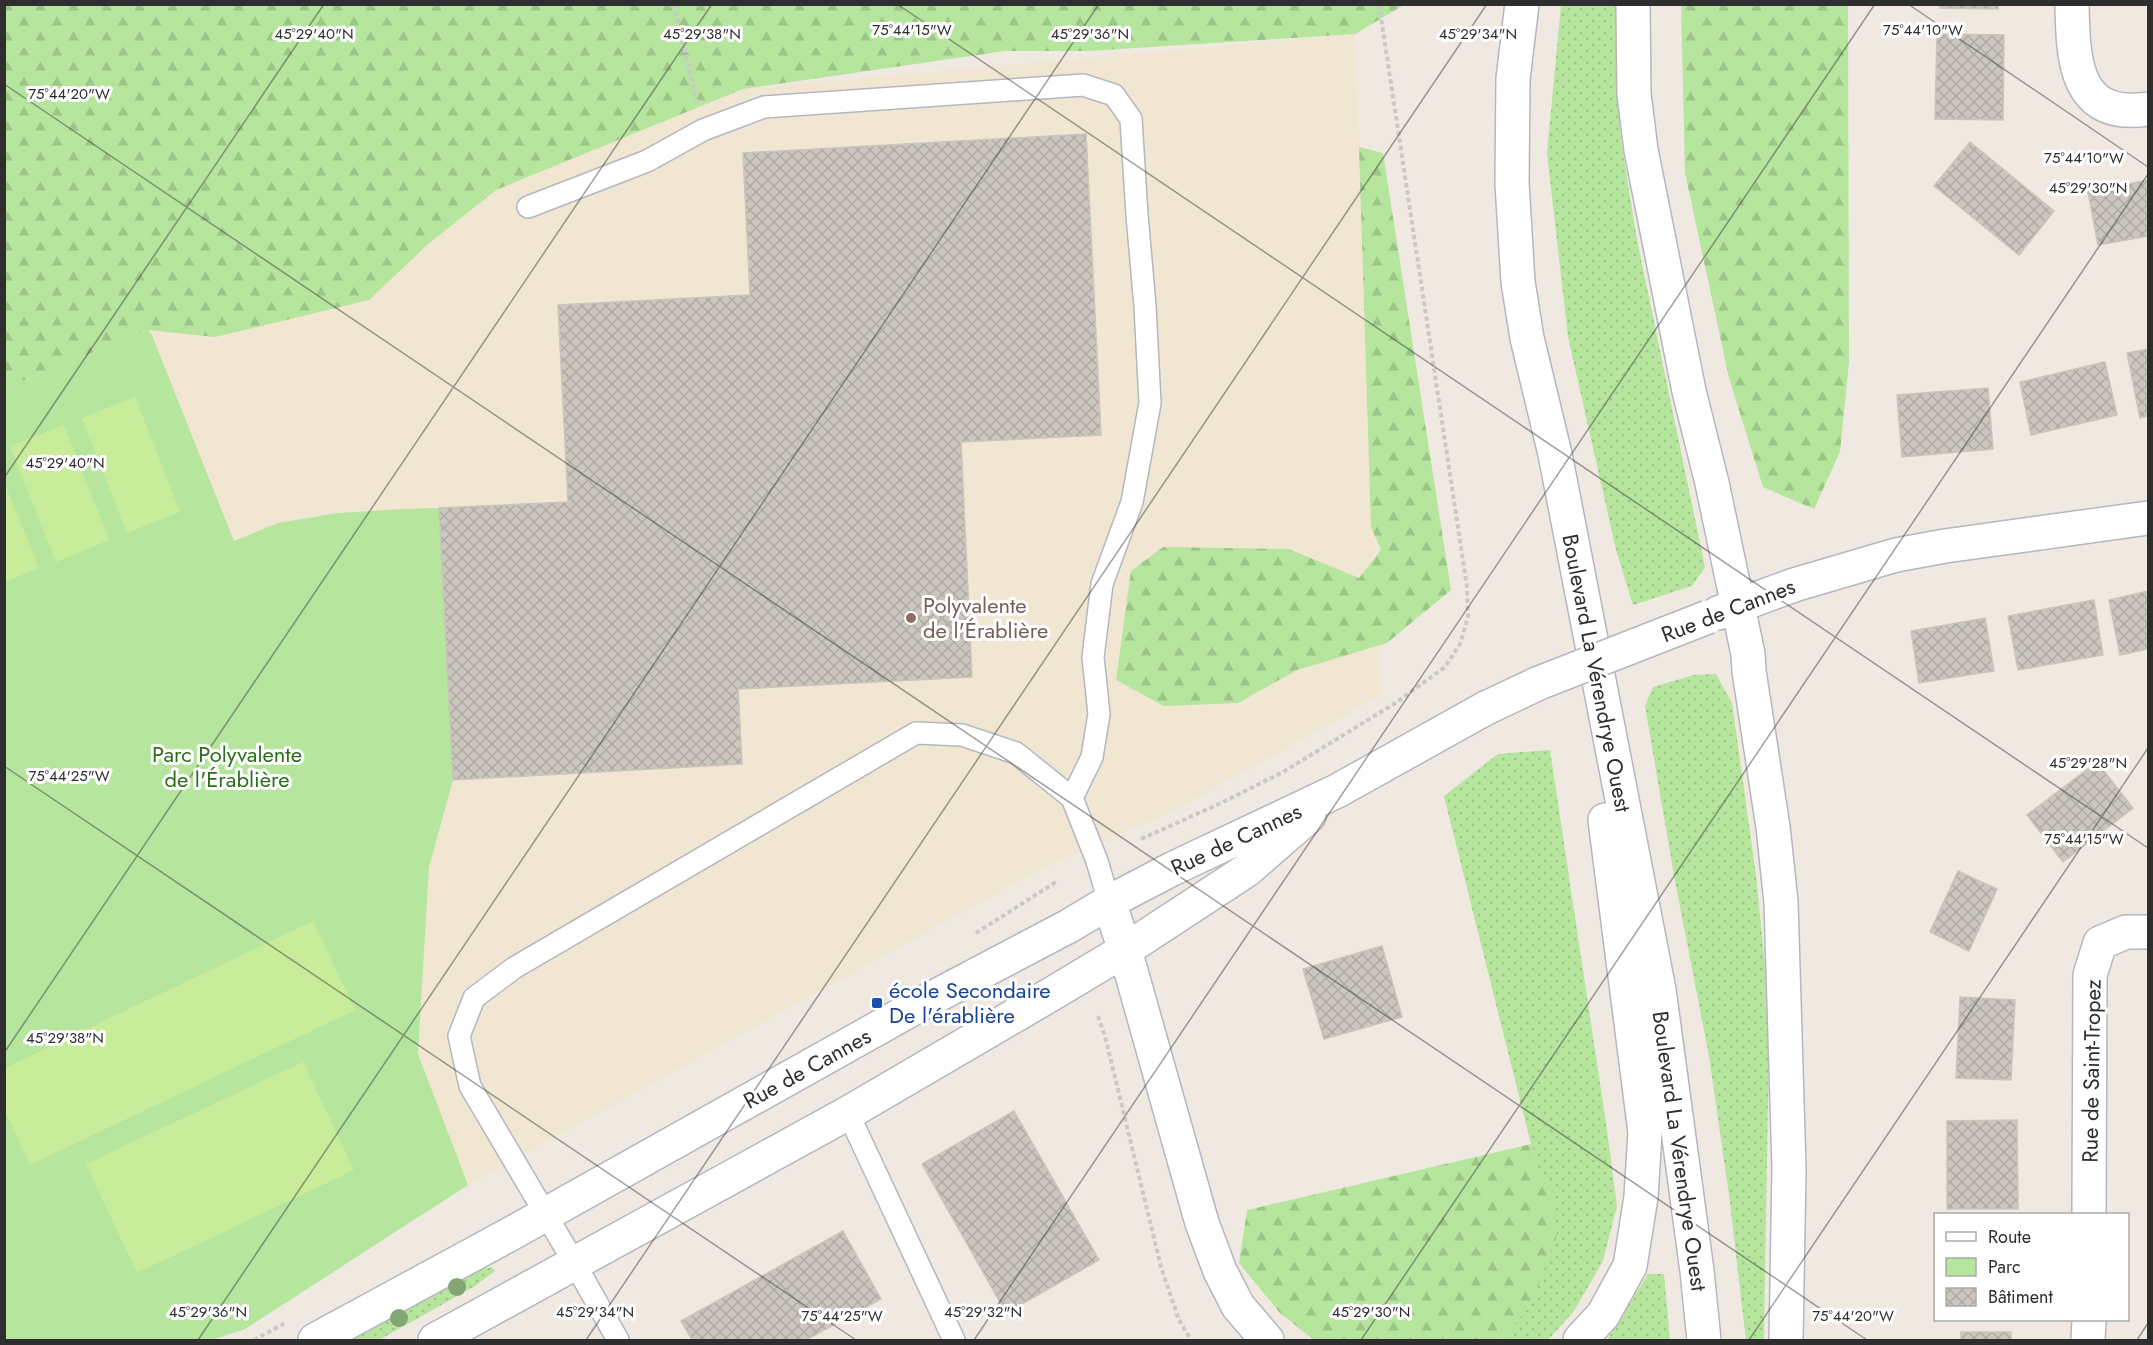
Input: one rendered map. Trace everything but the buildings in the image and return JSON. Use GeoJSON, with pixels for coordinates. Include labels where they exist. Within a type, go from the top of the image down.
{"type":"FeatureCollection","features":[{"type":"Feature","properties":{"kind":"main road","name":"Boulevard La Vérendrye Ouest"},"geometry":{"type":"LineString","coordinates":[[1522,4],[1513,79],[1512,183],[1518,282],[1527,338],[1555,454],[1659,990],[1704,1341]]}},
{"type":"Feature","properties":{"kind":"main road"},"geometry":{"type":"LineString","coordinates":[[1633,4],[1634,94],[1641,150],[1689,391],[1712,483],[1722,612],[1748,654],[1773,827],[1781,902],[1789,1168],[1786,1341]]}},
{"type":"Feature","properties":{"kind":"main road"},"geometry":{"type":"LineString","coordinates":[[2072,4],[2072,50],[2078,73],[2087,90],[2099,102],[2119,109],[2148,109]]}},
{"type":"Feature","properties":{"kind":"main road","name":"Rue de Cannes"},"geometry":{"type":"LineString","coordinates":[[315,1341],[1109,902],[1172,869],[1337,791],[1485,708],[1539,683],[1794,585],[1896,555],[2148,518]]}},
{"type":"Feature","properties":{"kind":"main road"},"geometry":{"type":"LineString","coordinates":[[1578,577],[1614,899],[1646,1132],[1641,1197],[1630,1266],[1603,1315],[1580,1341]]}},
{"type":"Feature","properties":{"kind":"main road","name":"Rue de Cannes"},"geometry":{"type":"LineString","coordinates":[[435,1341],[848,1113],[1125,950],[1247,870],[1337,791]]}},
{"type":"Feature","properties":{"kind":"main road"},"geometry":{"type":"LineString","coordinates":[[1109,902],[1125,950],[1202,1223],[1220,1271],[1238,1306],[1267,1340]]}},
{"type":"Feature","properties":{"kind":"main road","name":"Rue de Saint-Tropez"},"geometry":{"type":"LineString","coordinates":[[2089,1213],[2090,975],[2100,943],[2126,932],[2148,932]]}},
{"type":"Feature","properties":{"kind":"main road"},"geometry":{"type":"LineString","coordinates":[[2088,1341],[2089,1321]]}},
{"type":"Feature","properties":{"kind":"lane"},"geometry":{"type":"LineString","coordinates":[[528,207],[647,161],[703,130],[764,106],[1083,85],[1114,95],[1131,119],[1150,403],[1132,502],[1102,584],[1093,657],[1099,714],[1092,757],[1072,798]]}},
{"type":"Feature","properties":{"kind":"lane"},"geometry":{"type":"LineString","coordinates":[[618,1341],[470,1086],[459,1036],[474,998],[514,968],[916,732],[962,735],[1016,753],[1072,798],[1097,861],[1109,902]]}},
{"type":"Feature","properties":{"kind":"lane"},"geometry":{"type":"LineString","coordinates":[[848,1113],[954,1341]]}},
{"type":"Feature","properties":{"kind":"path"},"geometry":{"type":"LineString","coordinates":[[674,4],[703,130]]}},
{"type":"Feature","properties":{"kind":"path"},"geometry":{"type":"LineString","coordinates":[[1141,839],[1220,804],[1283,772],[1340,739],[1415,690],[1445,667],[1460,644],[1468,616],[1466,576],[1379,4]]}},
{"type":"Feature","properties":{"kind":"path"},"geometry":{"type":"LineString","coordinates":[[1098,1016],[1105,1036],[1161,1268],[1179,1320],[1191,1341]]}},
{"type":"Feature","properties":{"kind":"shaded area","name":"Polyvalente de l'Érablière"},"geometry":{"type":"Polygon","coordinates":[[[1355,34],[1381,695],[1175,810],[1037,871],[468,1185],[418,1054],[429,867],[453,779],[439,509],[338,513],[278,523],[234,541],[149,330],[743,89],[1355,34]]]}},
{"type":"Feature","properties":{"kind":"green space"},"geometry":{"type":"Polygon","coordinates":[[[5,5],[1404,5],[1355,34],[1089,51],[1005,51],[743,89],[496,190],[427,245],[369,300],[215,337],[148,330],[5,388],[5,5]]]}},
{"type":"Feature","properties":{"kind":"green space"},"geometry":{"type":"Polygon","coordinates":[[[1561,5],[1617,5],[1621,141],[1637,240],[1705,567],[1692,586],[1633,605],[1616,550],[1568,337],[1547,153],[1561,5]]]}},
{"type":"Feature","properties":{"kind":"green space"},"geometry":{"type":"Polygon","coordinates":[[[1681,5],[1848,5],[1849,362],[1840,452],[1814,509],[1763,487],[1729,378],[1685,173],[1681,5]]]}},
{"type":"Feature","properties":{"kind":"green space"},"geometry":{"type":"Polygon","coordinates":[[[1359,147],[1383,153],[1451,590],[1387,643],[1297,670],[1238,703],[1164,706],[1116,680],[1131,571],[1163,547],[1289,549],[1359,578],[1381,550],[1371,527],[1359,147]]]}},
{"type":"Feature","properties":{"kind":"green space","name":"Parc Polyvalente de l'Érablière"},"geometry":{"type":"Polygon","coordinates":[[[148,330],[234,541],[278,523],[338,513],[439,508],[453,780],[429,867],[418,1054],[468,1185],[245,1329],[212,1340],[5,1340],[5,388],[148,330]]]}},
{"type":"Feature","properties":{"kind":"green space"},"geometry":{"type":"Polygon","coordinates":[[[135,397],[180,512],[127,533],[82,418],[135,397]]]}},
{"type":"Feature","properties":{"kind":"green space"},"geometry":{"type":"Polygon","coordinates":[[[64,425],[109,540],[56,562],[10,446],[64,425]]]}},
{"type":"Feature","properties":{"kind":"green space"},"geometry":{"type":"Polygon","coordinates":[[[4,482],[39,568],[5,582],[4,582],[4,482]]]}},
{"type":"Feature","properties":{"kind":"green space"},"geometry":{"type":"Polygon","coordinates":[[[1716,674],[1732,703],[1756,875],[1765,965],[1769,1037],[1764,1340],[1746,1340],[1729,1195],[1709,1056],[1675,881],[1645,706],[1653,687],[1694,675],[1716,674]]]}},
{"type":"Feature","properties":{"kind":"green space"},"geometry":{"type":"Polygon","coordinates":[[[1550,750],[1617,1206],[1603,1261],[1574,1311],[1548,1340],[1500,1340],[1530,1306],[1551,1184],[1538,1169],[1531,1144],[1444,796],[1498,754],[1550,750]]]}},
{"type":"Feature","properties":{"kind":"green space"},"geometry":{"type":"Polygon","coordinates":[[[313,921],[355,1010],[30,1165],[5,1111],[5,1068],[313,921]]]}},
{"type":"Feature","properties":{"kind":"green space"},"geometry":{"type":"Polygon","coordinates":[[[303,1062],[354,1170],[137,1273],[86,1164],[303,1062]]]}},
{"type":"Feature","properties":{"kind":"green space"},"geometry":{"type":"Polygon","coordinates":[[[1531,1144],[1538,1169],[1551,1184],[1557,1236],[1530,1306],[1500,1340],[1314,1340],[1280,1313],[1239,1263],[1247,1210],[1531,1144]]]}},
{"type":"Feature","properties":{"kind":"green space"},"geometry":{"type":"Polygon","coordinates":[[[492,1267],[495,1271],[475,1286],[379,1340],[343,1340],[469,1272],[492,1267]]]}},
{"type":"Feature","properties":{"kind":"green space"},"geometry":{"type":"Polygon","coordinates":[[[1648,1274],[1664,1274],[1670,1340],[1607,1340],[1648,1274]]]}},
{"type":"Feature","properties":{"kind":"place","name":"Polyvalente de l'Érablière"},"geometry":{"type":"Point","coordinates":[911,618]}},
{"type":"Feature","properties":{"kind":"place","name":"école Secondaire De l'érablière"},"geometry":{"type":"Point","coordinates":[877,1003]}}]}
